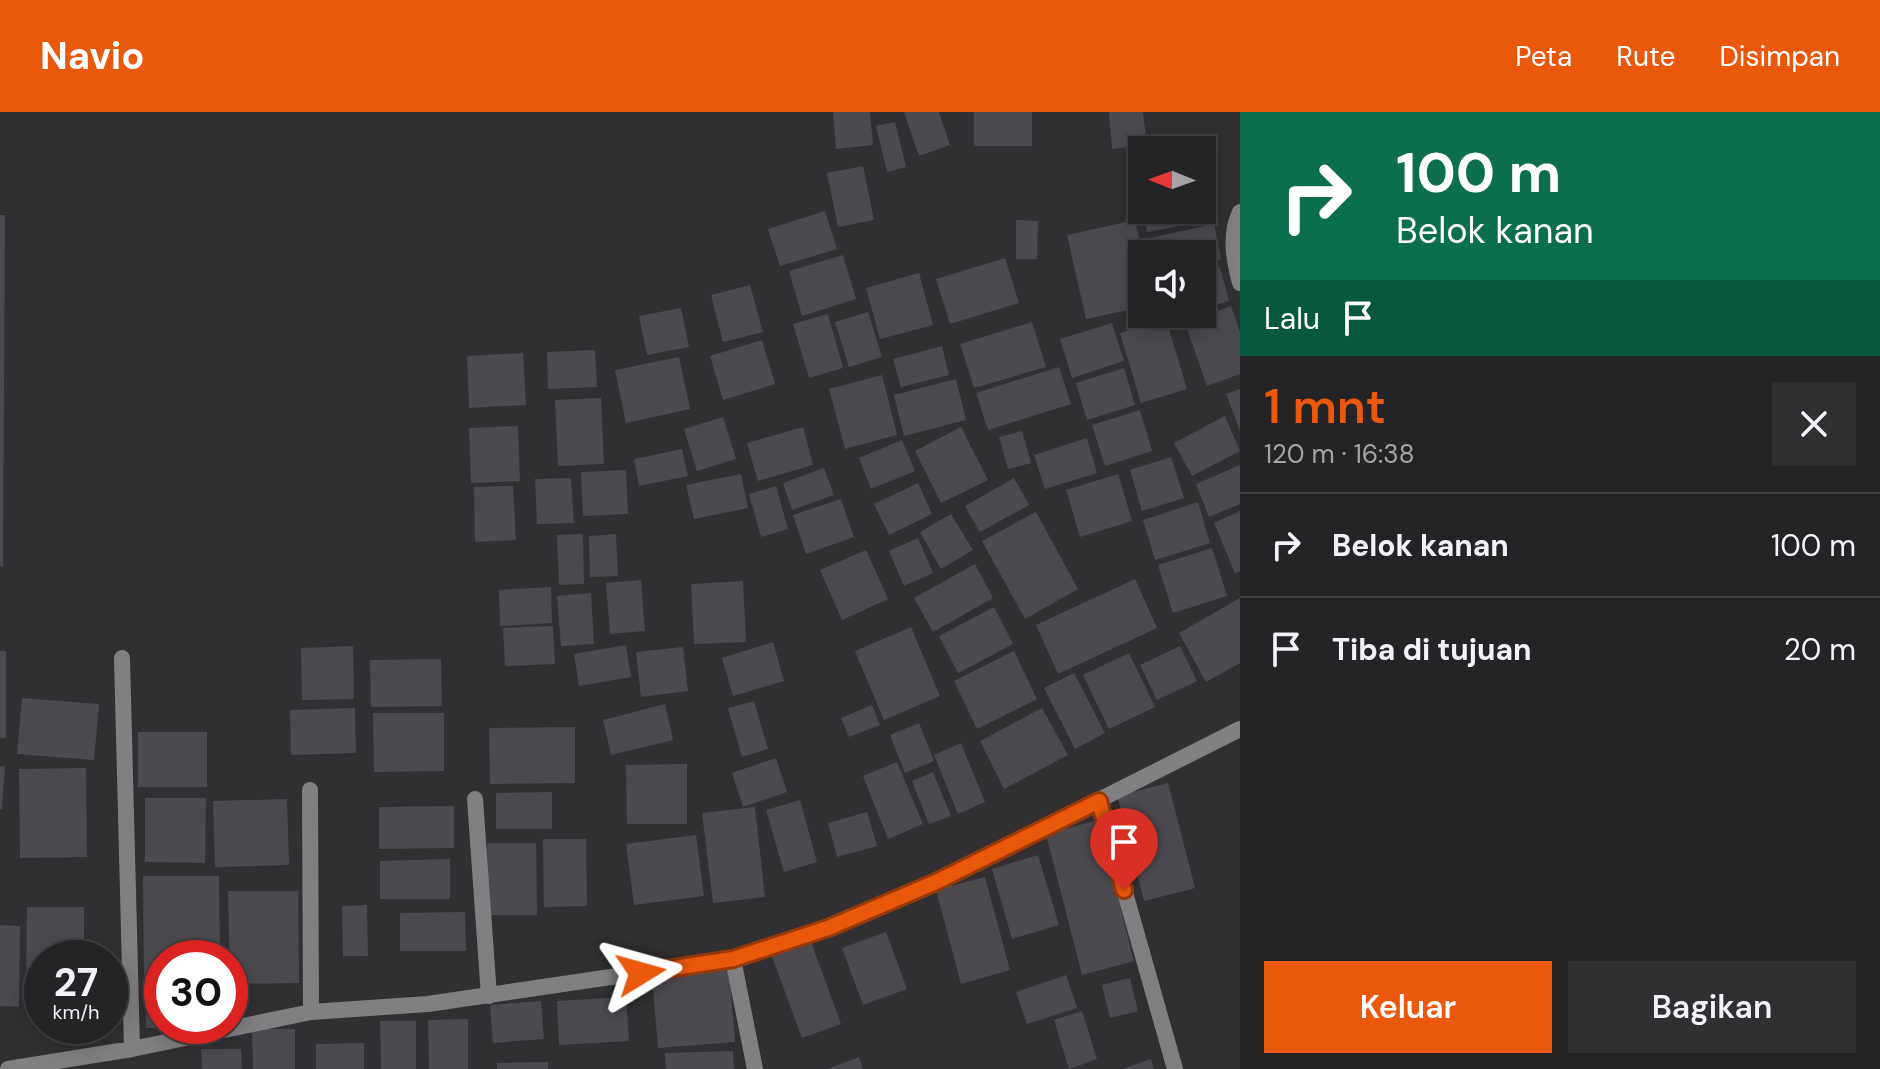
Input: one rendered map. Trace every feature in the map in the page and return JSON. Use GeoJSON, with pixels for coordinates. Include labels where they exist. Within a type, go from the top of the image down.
{"type":"FeatureCollection","features":[{"type":"Feature","properties":{"kind":"street"},"geometry":{"type":"LineString","coordinates":[[1240,212],[1234,224],[1240,283]]}},
{"type":"Feature","properties":{"kind":"street"},"geometry":{"type":"LineString","coordinates":[[122,658],[132,1049]]}},
{"type":"Feature","properties":{"kind":"street"},"geometry":{"type":"LineString","coordinates":[[8,1069],[132,1049],[311,1012],[489,996],[733,959],[828,928],[923,888],[1240,729]]}},
{"type":"Feature","properties":{"kind":"street"},"geometry":{"type":"LineString","coordinates":[[310,790],[311,1012]]}},
{"type":"Feature","properties":{"kind":"street"},"geometry":{"type":"LineString","coordinates":[[475,799],[489,996]]}},
{"type":"Feature","properties":{"kind":"street"},"geometry":{"type":"LineString","coordinates":[[1099,801],[1175,1069]]}},
{"type":"Feature","properties":{"kind":"street"},"geometry":{"type":"LineString","coordinates":[[733,959],[755,1069]]}},
{"type":"Feature","properties":{"kind":"building"},"geometry":{"type":"Polygon","coordinates":[[[833,112],[870,112],[873,145],[836,149],[833,112]]]}},
{"type":"Feature","properties":{"kind":"building"},"geometry":{"type":"Polygon","coordinates":[[[904,112],[939,112],[950,145],[919,156],[904,112]]]}},
{"type":"Feature","properties":{"kind":"building"},"geometry":{"type":"Polygon","coordinates":[[[974,112],[1032,112],[1032,146],[974,146],[974,112]]]}},
{"type":"Feature","properties":{"kind":"building"},"geometry":{"type":"Polygon","coordinates":[[[1109,112],[1143,112],[1146,136],[1128,136],[1128,147],[1112,149],[1109,112]]]}},
{"type":"Feature","properties":{"kind":"building"},"geometry":{"type":"Polygon","coordinates":[[[895,122],[906,167],[887,172],[876,126],[895,122]]]}},
{"type":"Feature","properties":{"kind":"building"},"geometry":{"type":"Polygon","coordinates":[[[863,166],[874,220],[838,227],[827,173],[863,166]]]}},
{"type":"Feature","properties":{"kind":"building"},"geometry":{"type":"Polygon","coordinates":[[[825,211],[837,249],[780,266],[768,229],[825,211]]]}},
{"type":"Feature","properties":{"kind":"building"},"geometry":{"type":"Polygon","coordinates":[[[0,215],[5,215],[3,566],[0,566],[0,215]]]}},
{"type":"Feature","properties":{"kind":"building"},"geometry":{"type":"Polygon","coordinates":[[[1016,220],[1038,221],[1037,259],[1016,259],[1016,220]]]}},
{"type":"Feature","properties":{"kind":"building"},"geometry":{"type":"Polygon","coordinates":[[[1128,222],[1136,224],[1140,240],[1128,240],[1128,310],[1086,319],[1067,235],[1128,222]]]}},
{"type":"Feature","properties":{"kind":"building"},"geometry":{"type":"Polygon","coordinates":[[[1146,224],[1189,224],[1147,232],[1146,224]]]}},
{"type":"Feature","properties":{"kind":"building"},"geometry":{"type":"Polygon","coordinates":[[[1214,224],[1221,259],[1216,260],[1216,240],[1150,238],[1214,224]]]}},
{"type":"Feature","properties":{"kind":"building"},"geometry":{"type":"Polygon","coordinates":[[[843,255],[856,299],[802,316],[789,271],[843,255]]]}},
{"type":"Feature","properties":{"kind":"building"},"geometry":{"type":"Polygon","coordinates":[[[1005,258],[1019,303],[950,324],[936,279],[1005,258]]]}},
{"type":"Feature","properties":{"kind":"building"},"geometry":{"type":"Polygon","coordinates":[[[1220,267],[1229,301],[1216,305],[1216,268],[1220,267]]]}},
{"type":"Feature","properties":{"kind":"building"},"geometry":{"type":"Polygon","coordinates":[[[919,273],[933,325],[880,339],[866,288],[919,273]]]}},
{"type":"Feature","properties":{"kind":"building"},"geometry":{"type":"Polygon","coordinates":[[[750,285],[763,332],[723,342],[711,295],[750,285]]]}},
{"type":"Feature","properties":{"kind":"building"},"geometry":{"type":"Polygon","coordinates":[[[1231,306],[1240,332],[1240,374],[1207,386],[1187,328],[1216,328],[1216,312],[1231,306]]]}},
{"type":"Feature","properties":{"kind":"building"},"geometry":{"type":"Polygon","coordinates":[[[681,308],[689,347],[647,355],[639,316],[681,308]]]}},
{"type":"Feature","properties":{"kind":"building"},"geometry":{"type":"Polygon","coordinates":[[[868,312],[882,357],[849,367],[835,322],[868,312]]]}},
{"type":"Feature","properties":{"kind":"building"},"geometry":{"type":"Polygon","coordinates":[[[828,314],[843,368],[809,378],[793,324],[828,314]]]}},
{"type":"Feature","properties":{"kind":"building"},"geometry":{"type":"Polygon","coordinates":[[[1032,322],[1046,367],[974,388],[960,344],[1032,322]]]}},
{"type":"Feature","properties":{"kind":"building"},"geometry":{"type":"Polygon","coordinates":[[[1112,323],[1124,361],[1072,378],[1060,339],[1112,323]]]}},
{"type":"Feature","properties":{"kind":"building"},"geometry":{"type":"Polygon","coordinates":[[[1136,328],[1169,328],[1187,389],[1141,403],[1120,333],[1136,328]]]}},
{"type":"Feature","properties":{"kind":"building"},"geometry":{"type":"Polygon","coordinates":[[[762,340],[775,384],[723,400],[710,356],[762,340]]]}},
{"type":"Feature","properties":{"kind":"building"},"geometry":{"type":"Polygon","coordinates":[[[942,346],[949,375],[901,387],[893,359],[942,346]]]}},
{"type":"Feature","properties":{"kind":"building"},"geometry":{"type":"Polygon","coordinates":[[[595,350],[597,387],[548,389],[547,352],[595,350]]]}},
{"type":"Feature","properties":{"kind":"building"},"geometry":{"type":"Polygon","coordinates":[[[523,353],[526,405],[469,408],[467,356],[523,353]]]}},
{"type":"Feature","properties":{"kind":"building"},"geometry":{"type":"Polygon","coordinates":[[[679,357],[690,409],[626,423],[615,370],[679,357]]]}},
{"type":"Feature","properties":{"kind":"building"},"geometry":{"type":"Polygon","coordinates":[[[1059,367],[1071,404],[988,430],[976,393],[1059,367]]]}},
{"type":"Feature","properties":{"kind":"building"},"geometry":{"type":"Polygon","coordinates":[[[1124,368],[1135,405],[1087,420],[1076,383],[1124,368]]]}},
{"type":"Feature","properties":{"kind":"building"},"geometry":{"type":"Polygon","coordinates":[[[882,375],[897,435],[845,449],[829,389],[882,375]]]}},
{"type":"Feature","properties":{"kind":"building"},"geometry":{"type":"Polygon","coordinates":[[[956,379],[966,420],[904,436],[894,395],[956,379]]]}},
{"type":"Feature","properties":{"kind":"building"},"geometry":{"type":"Polygon","coordinates":[[[1240,389],[1240,431],[1226,394],[1240,389]]]}},
{"type":"Feature","properties":{"kind":"building"},"geometry":{"type":"Polygon","coordinates":[[[601,398],[604,464],[558,466],[555,400],[601,398]]]}},
{"type":"Feature","properties":{"kind":"building"},"geometry":{"type":"Polygon","coordinates":[[[1140,410],[1152,451],[1105,466],[1092,425],[1140,410]]]}},
{"type":"Feature","properties":{"kind":"building"},"geometry":{"type":"Polygon","coordinates":[[[1225,416],[1240,451],[1192,476],[1174,443],[1225,416]]]}},
{"type":"Feature","properties":{"kind":"building"},"geometry":{"type":"Polygon","coordinates":[[[723,417],[736,459],[697,471],[684,429],[723,417]]]}},
{"type":"Feature","properties":{"kind":"building"},"geometry":{"type":"Polygon","coordinates":[[[518,426],[520,481],[471,483],[469,428],[518,426]]]}},
{"type":"Feature","properties":{"kind":"building"},"geometry":{"type":"Polygon","coordinates":[[[803,427],[813,465],[758,481],[747,443],[803,427]]]}},
{"type":"Feature","properties":{"kind":"building"},"geometry":{"type":"Polygon","coordinates":[[[961,427],[988,480],[941,503],[915,451],[961,427]]]}},
{"type":"Feature","properties":{"kind":"building"},"geometry":{"type":"Polygon","coordinates":[[[1022,431],[1031,463],[1008,469],[999,437],[1022,431]]]}},
{"type":"Feature","properties":{"kind":"building"},"geometry":{"type":"Polygon","coordinates":[[[1087,438],[1097,473],[1045,489],[1034,455],[1087,438]]]}},
{"type":"Feature","properties":{"kind":"building"},"geometry":{"type":"Polygon","coordinates":[[[902,440],[915,471],[871,489],[859,458],[902,440]]]}},
{"type":"Feature","properties":{"kind":"building"},"geometry":{"type":"Polygon","coordinates":[[[682,449],[688,476],[639,486],[634,459],[682,449]]]}},
{"type":"Feature","properties":{"kind":"building"},"geometry":{"type":"Polygon","coordinates":[[[1171,457],[1184,498],[1142,511],[1130,470],[1171,457]]]}},
{"type":"Feature","properties":{"kind":"building"},"geometry":{"type":"Polygon","coordinates":[[[1240,465],[1240,504],[1209,517],[1196,484],[1240,465]]]}},
{"type":"Feature","properties":{"kind":"building"},"geometry":{"type":"Polygon","coordinates":[[[824,468],[834,495],[792,510],[783,483],[824,468]]]}},
{"type":"Feature","properties":{"kind":"building"},"geometry":{"type":"Polygon","coordinates":[[[626,470],[628,514],[583,516],[581,472],[626,470]]]}},
{"type":"Feature","properties":{"kind":"building"},"geometry":{"type":"Polygon","coordinates":[[[741,474],[748,508],[694,519],[686,485],[741,474]]]}},
{"type":"Feature","properties":{"kind":"building"},"geometry":{"type":"Polygon","coordinates":[[[1118,474],[1132,521],[1080,537],[1066,490],[1118,474]]]}},
{"type":"Feature","properties":{"kind":"building"},"geometry":{"type":"Polygon","coordinates":[[[571,478],[574,523],[537,524],[535,479],[571,478]]]}},
{"type":"Feature","properties":{"kind":"building"},"geometry":{"type":"Polygon","coordinates":[[[1014,478],[1029,505],[980,532],[965,506],[1014,478]]]}},
{"type":"Feature","properties":{"kind":"building"},"geometry":{"type":"Polygon","coordinates":[[[918,483],[932,514],[889,535],[874,504],[918,483]]]}},
{"type":"Feature","properties":{"kind":"building"},"geometry":{"type":"Polygon","coordinates":[[[513,486],[516,540],[475,542],[474,487],[513,486]]]}},
{"type":"Feature","properties":{"kind":"building"},"geometry":{"type":"Polygon","coordinates":[[[776,486],[788,529],[761,537],[749,494],[776,486]]]}},
{"type":"Feature","properties":{"kind":"building"},"geometry":{"type":"Polygon","coordinates":[[[841,499],[854,537],[806,554],[793,515],[841,499]]]}},
{"type":"Feature","properties":{"kind":"building"},"geometry":{"type":"Polygon","coordinates":[[[1198,502],[1210,543],[1155,560],[1143,520],[1198,502]]]}},
{"type":"Feature","properties":{"kind":"building"},"geometry":{"type":"Polygon","coordinates":[[[1240,511],[1240,571],[1235,573],[1214,523],[1240,511]]]}},
{"type":"Feature","properties":{"kind":"building"},"geometry":{"type":"Polygon","coordinates":[[[1036,512],[1078,589],[1025,619],[982,541],[1036,512]]]}},
{"type":"Feature","properties":{"kind":"building"},"geometry":{"type":"Polygon","coordinates":[[[951,514],[973,550],[941,569],[920,532],[951,514]]]}},
{"type":"Feature","properties":{"kind":"building"},"geometry":{"type":"Polygon","coordinates":[[[583,534],[584,584],[559,585],[557,535],[583,534]]]}},
{"type":"Feature","properties":{"kind":"building"},"geometry":{"type":"Polygon","coordinates":[[[616,534],[618,576],[590,577],[589,536],[616,534]]]}},
{"type":"Feature","properties":{"kind":"building"},"geometry":{"type":"Polygon","coordinates":[[[918,538],[933,573],[904,586],[889,551],[918,538]]]}},
{"type":"Feature","properties":{"kind":"building"},"geometry":{"type":"Polygon","coordinates":[[[1212,548],[1227,596],[1173,613],[1158,565],[1212,548]]]}},
{"type":"Feature","properties":{"kind":"building"},"geometry":{"type":"Polygon","coordinates":[[[866,550],[888,599],[842,620],[820,570],[866,550]]]}},
{"type":"Feature","properties":{"kind":"building"},"geometry":{"type":"Polygon","coordinates":[[[975,564],[993,598],[933,632],[914,598],[975,564]]]}},
{"type":"Feature","properties":{"kind":"building"},"geometry":{"type":"Polygon","coordinates":[[[1135,579],[1157,628],[1058,674],[1036,625],[1135,579]]]}},
{"type":"Feature","properties":{"kind":"building"},"geometry":{"type":"Polygon","coordinates":[[[641,580],[645,631],[610,634],[606,583],[641,580]]]}},
{"type":"Feature","properties":{"kind":"building"},"geometry":{"type":"Polygon","coordinates":[[[743,581],[746,642],[694,644],[691,584],[743,581]]]}},
{"type":"Feature","properties":{"kind":"building"},"geometry":{"type":"Polygon","coordinates":[[[551,587],[552,623],[500,626],[499,590],[551,587]]]}},
{"type":"Feature","properties":{"kind":"building"},"geometry":{"type":"Polygon","coordinates":[[[591,593],[594,644],[561,646],[557,596],[591,593]]]}},
{"type":"Feature","properties":{"kind":"building"},"geometry":{"type":"Polygon","coordinates":[[[1240,598],[1240,663],[1206,682],[1179,633],[1240,598]]]}},
{"type":"Feature","properties":{"kind":"building"},"geometry":{"type":"Polygon","coordinates":[[[994,607],[1013,644],[958,673],[939,636],[994,607]]]}},
{"type":"Feature","properties":{"kind":"building"},"geometry":{"type":"Polygon","coordinates":[[[553,626],[555,664],[505,666],[503,628],[553,626]]]}},
{"type":"Feature","properties":{"kind":"building"},"geometry":{"type":"Polygon","coordinates":[[[911,627],[940,696],[884,720],[855,651],[911,627]]]}},
{"type":"Feature","properties":{"kind":"building"},"geometry":{"type":"Polygon","coordinates":[[[773,642],[784,681],[733,696],[722,658],[773,642]]]}},
{"type":"Feature","properties":{"kind":"building"},"geometry":{"type":"Polygon","coordinates":[[[626,645],[631,677],[579,686],[574,654],[626,645]]]}},
{"type":"Feature","properties":{"kind":"building"},"geometry":{"type":"Polygon","coordinates":[[[353,646],[354,699],[302,700],[301,648],[353,646]]]}},
{"type":"Feature","properties":{"kind":"building"},"geometry":{"type":"Polygon","coordinates":[[[1180,646],[1197,681],[1157,700],[1140,665],[1180,646]]]}},
{"type":"Feature","properties":{"kind":"building"},"geometry":{"type":"Polygon","coordinates":[[[683,647],[688,691],[641,697],[636,652],[683,647]]]}},
{"type":"Feature","properties":{"kind":"building"},"geometry":{"type":"Polygon","coordinates":[[[0,651],[6,651],[6,738],[0,738],[0,651]]]}},
{"type":"Feature","properties":{"kind":"building"},"geometry":{"type":"Polygon","coordinates":[[[1014,651],[1037,699],[977,729],[954,681],[1014,651]]]}},
{"type":"Feature","properties":{"kind":"building"},"geometry":{"type":"Polygon","coordinates":[[[1129,653],[1155,707],[1109,729],[1083,675],[1129,653]]]}},
{"type":"Feature","properties":{"kind":"building"},"geometry":{"type":"Polygon","coordinates":[[[441,659],[442,706],[371,707],[370,660],[441,659]]]}},
{"type":"Feature","properties":{"kind":"building"},"geometry":{"type":"Polygon","coordinates":[[[1074,673],[1105,733],[1075,749],[1044,688],[1074,673]]]}},
{"type":"Feature","properties":{"kind":"building"},"geometry":{"type":"Polygon","coordinates":[[[22,698],[99,704],[94,760],[17,754],[22,698]]]}},
{"type":"Feature","properties":{"kind":"building"},"geometry":{"type":"Polygon","coordinates":[[[754,701],[768,749],[742,757],[728,708],[754,701]]]}},
{"type":"Feature","properties":{"kind":"building"},"geometry":{"type":"Polygon","coordinates":[[[665,704],[673,740],[611,755],[603,720],[665,704]]]}},
{"type":"Feature","properties":{"kind":"building"},"geometry":{"type":"Polygon","coordinates":[[[872,705],[880,725],[849,737],[841,718],[872,705]]]}},
{"type":"Feature","properties":{"kind":"building"},"geometry":{"type":"Polygon","coordinates":[[[355,708],[356,753],[291,755],[290,710],[355,708]]]}},
{"type":"Feature","properties":{"kind":"building"},"geometry":{"type":"Polygon","coordinates":[[[1042,708],[1068,755],[1004,789],[980,741],[1042,708]]]}},
{"type":"Feature","properties":{"kind":"building"},"geometry":{"type":"Polygon","coordinates":[[[373,713],[444,713],[444,771],[374,772],[373,713]]]}},
{"type":"Feature","properties":{"kind":"building"},"geometry":{"type":"Polygon","coordinates":[[[919,723],[934,761],[905,773],[890,735],[919,723]]]}},
{"type":"Feature","properties":{"kind":"building"},"geometry":{"type":"Polygon","coordinates":[[[575,727],[575,783],[490,784],[489,728],[575,727]]]}},
{"type":"Feature","properties":{"kind":"building"},"geometry":{"type":"Polygon","coordinates":[[[138,732],[207,732],[207,787],[138,787],[138,732]]]}},
{"type":"Feature","properties":{"kind":"building"},"geometry":{"type":"Polygon","coordinates":[[[961,743],[985,802],[958,814],[934,755],[961,743]]]}},
{"type":"Feature","properties":{"kind":"building"},"geometry":{"type":"Polygon","coordinates":[[[776,758],[787,792],[743,807],[732,773],[776,758]]]}},
{"type":"Feature","properties":{"kind":"building"},"geometry":{"type":"Polygon","coordinates":[[[897,762],[923,824],[888,839],[863,776],[897,762]]]}},
{"type":"Feature","properties":{"kind":"building"},"geometry":{"type":"Polygon","coordinates":[[[687,764],[687,824],[627,824],[626,765],[687,764]]]}},
{"type":"Feature","properties":{"kind":"building"},"geometry":{"type":"Polygon","coordinates":[[[0,766],[5,766],[2,809],[0,809],[0,766]]]}},
{"type":"Feature","properties":{"kind":"building"},"geometry":{"type":"Polygon","coordinates":[[[86,768],[87,857],[20,858],[19,769],[86,768]]]}},
{"type":"Feature","properties":{"kind":"building"},"geometry":{"type":"Polygon","coordinates":[[[933,772],[951,816],[929,824],[912,781],[933,772]]]}},
{"type":"Feature","properties":{"kind":"building"},"geometry":{"type":"Polygon","coordinates":[[[1168,783],[1195,888],[1144,901],[1117,796],[1168,783]]]}},
{"type":"Feature","properties":{"kind":"building"},"geometry":{"type":"Polygon","coordinates":[[[552,792],[552,829],[496,829],[496,793],[552,792]]]}},
{"type":"Feature","properties":{"kind":"building"},"geometry":{"type":"Polygon","coordinates":[[[145,798],[206,798],[205,863],[145,862],[145,798]]]}},
{"type":"Feature","properties":{"kind":"building"},"geometry":{"type":"Polygon","coordinates":[[[287,799],[289,865],[215,867],[213,801],[287,799]]]}},
{"type":"Feature","properties":{"kind":"building"},"geometry":{"type":"Polygon","coordinates":[[[800,800],[817,862],[784,872],[766,810],[800,800]]]}},
{"type":"Feature","properties":{"kind":"building"},"geometry":{"type":"Polygon","coordinates":[[[454,806],[454,848],[379,849],[379,807],[454,806]]]}},
{"type":"Feature","properties":{"kind":"building"},"geometry":{"type":"Polygon","coordinates":[[[755,807],[765,897],[713,903],[702,813],[755,807]]]}},
{"type":"Feature","properties":{"kind":"building"},"geometry":{"type":"Polygon","coordinates":[[[867,812],[877,846],[837,857],[828,823],[867,812]]]}},
{"type":"Feature","properties":{"kind":"building"},"geometry":{"type":"Polygon","coordinates":[[[1098,820],[1134,961],[1082,975],[1046,834],[1098,820]]]}},
{"type":"Feature","properties":{"kind":"building"},"geometry":{"type":"Polygon","coordinates":[[[696,835],[704,896],[634,905],[626,844],[696,835]]]}},
{"type":"Feature","properties":{"kind":"building"},"geometry":{"type":"Polygon","coordinates":[[[543,839],[586,839],[587,906],[544,907],[543,839]]]}},
{"type":"Feature","properties":{"kind":"building"},"geometry":{"type":"Polygon","coordinates":[[[487,843],[536,843],[537,915],[488,915],[487,843]]]}},
{"type":"Feature","properties":{"kind":"building"},"geometry":{"type":"Polygon","coordinates":[[[1038,855],[1059,925],[1012,939],[992,869],[1038,855]]]}},
{"type":"Feature","properties":{"kind":"building"},"geometry":{"type":"Polygon","coordinates":[[[450,859],[450,899],[380,899],[380,861],[450,859]]]}},
{"type":"Feature","properties":{"kind":"building"},"geometry":{"type":"Polygon","coordinates":[[[143,876],[219,876],[220,940],[144,940],[144,982],[143,876]]]}},
{"type":"Feature","properties":{"kind":"building"},"geometry":{"type":"Polygon","coordinates":[[[985,877],[1010,970],[961,984],[936,890],[985,877]]]}},
{"type":"Feature","properties":{"kind":"building"},"geometry":{"type":"Polygon","coordinates":[[[228,891],[298,891],[299,983],[248,984],[248,940],[229,940],[228,891]]]}},
{"type":"Feature","properties":{"kind":"building"},"geometry":{"type":"Polygon","coordinates":[[[367,905],[368,956],[343,956],[342,906],[367,905]]]}},
{"type":"Feature","properties":{"kind":"building"},"geometry":{"type":"Polygon","coordinates":[[[27,907],[84,907],[84,940],[27,940],[27,907]]]}},
{"type":"Feature","properties":{"kind":"building"},"geometry":{"type":"Polygon","coordinates":[[[465,912],[466,951],[400,951],[400,913],[465,912]]]}},
{"type":"Feature","properties":{"kind":"building"},"geometry":{"type":"Polygon","coordinates":[[[0,925],[20,926],[19,1007],[0,1006],[0,925]]]}},
{"type":"Feature","properties":{"kind":"building"},"geometry":{"type":"Polygon","coordinates":[[[886,932],[907,989],[863,1005],[842,948],[886,932]]]}},
{"type":"Feature","properties":{"kind":"building"},"geometry":{"type":"Polygon","coordinates":[[[810,939],[841,1024],[802,1038],[771,954],[810,939]]]}},
{"type":"Feature","properties":{"kind":"building"},"geometry":{"type":"Polygon","coordinates":[[[729,968],[735,1042],[658,1048],[652,975],[729,968]]]}},
{"type":"Feature","properties":{"kind":"building"},"geometry":{"type":"Polygon","coordinates":[[[1066,975],[1077,1008],[1027,1024],[1016,992],[1066,975]]]}},
{"type":"Feature","properties":{"kind":"building"},"geometry":{"type":"Polygon","coordinates":[[[1130,978],[1138,1011],[1110,1018],[1102,985],[1130,978]]]}},
{"type":"Feature","properties":{"kind":"building"},"geometry":{"type":"Polygon","coordinates":[[[626,997],[629,1041],[559,1045],[557,1001],[626,997]]]}},
{"type":"Feature","properties":{"kind":"building"},"geometry":{"type":"Polygon","coordinates":[[[541,1001],[544,1039],[493,1043],[490,1005],[541,1001]]]}},
{"type":"Feature","properties":{"kind":"building"},"geometry":{"type":"Polygon","coordinates":[[[1082,1011],[1097,1059],[1069,1069],[1054,1020],[1082,1011]]]}},
{"type":"Feature","properties":{"kind":"building"},"geometry":{"type":"Polygon","coordinates":[[[468,1019],[468,1069],[429,1069],[428,1020],[468,1019]]]}},
{"type":"Feature","properties":{"kind":"building"},"geometry":{"type":"Polygon","coordinates":[[[380,1021],[416,1021],[416,1069],[381,1069],[380,1021]]]}},
{"type":"Feature","properties":{"kind":"building"},"geometry":{"type":"Polygon","coordinates":[[[252,1029],[295,1029],[295,1069],[253,1069],[252,1029]]]}},
{"type":"Feature","properties":{"kind":"building"},"geometry":{"type":"Polygon","coordinates":[[[364,1043],[364,1069],[316,1069],[316,1044],[364,1043]]]}},
{"type":"Feature","properties":{"kind":"building"},"geometry":{"type":"Polygon","coordinates":[[[201,1049],[241,1049],[242,1069],[202,1069],[201,1049]]]}},
{"type":"Feature","properties":{"kind":"building"},"geometry":{"type":"Polygon","coordinates":[[[733,1051],[734,1069],[666,1069],[665,1053],[733,1051]]]}},
{"type":"Feature","properties":{"kind":"building"},"geometry":{"type":"Polygon","coordinates":[[[859,1057],[863,1069],[827,1069],[859,1057]]]}},
{"type":"Feature","properties":{"kind":"building"},"geometry":{"type":"Polygon","coordinates":[[[1151,1059],[1154,1069],[1122,1069],[1151,1059]]]}},
{"type":"Feature","properties":{"kind":"building"},"geometry":{"type":"Polygon","coordinates":[[[548,1062],[548,1069],[497,1069],[497,1063],[548,1062]]]}},
{"type":"Feature","properties":{"kind":"route"},"geometry":{"type":"LineString","coordinates":[[641,973],[733,959],[828,928],[936,882],[1099,801],[1124,890]]}}]}
